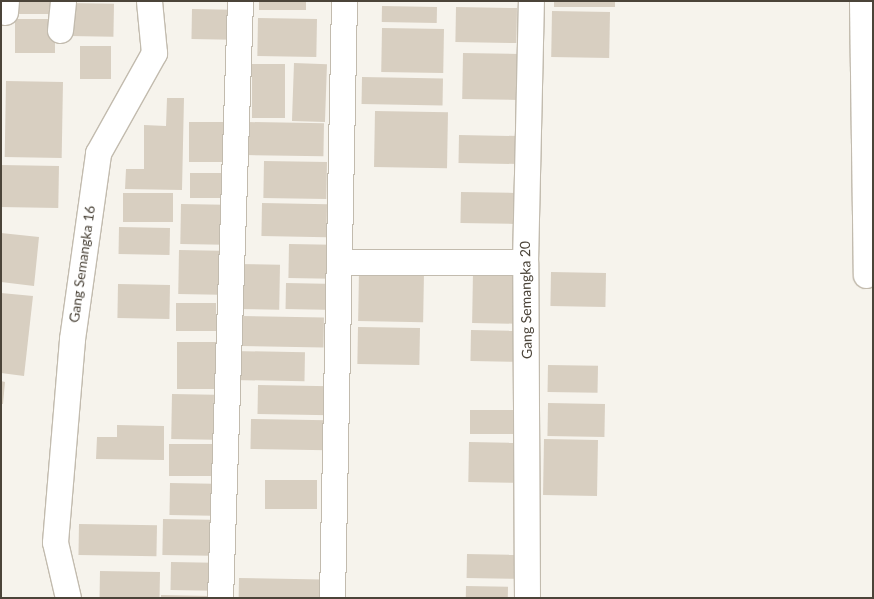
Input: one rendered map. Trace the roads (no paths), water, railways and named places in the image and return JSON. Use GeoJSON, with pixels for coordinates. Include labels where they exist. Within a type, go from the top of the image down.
{"type":"FeatureCollection","features":[{"type":"Feature","properties":{"kind":"street"},"geometry":{"type":"LineString","coordinates":[[60,30],[63,1]]}},
{"type":"Feature","properties":{"kind":"street","name":"Gang Semangka 16"},"geometry":{"type":"LineString","coordinates":[[68,598],[55,542],[72,339],[98,153],[154,53],[149,1]]}},
{"type":"Feature","properties":{"kind":"street"},"geometry":{"type":"LineString","coordinates":[[220,598],[240,1]]}},
{"type":"Feature","properties":{"kind":"street"},"geometry":{"type":"LineString","coordinates":[[332,598],[344,1]]}},
{"type":"Feature","properties":{"kind":"street","name":"Gang Semangka 20"},"geometry":{"type":"LineString","coordinates":[[527,598],[525,262],[531,1]]}},
{"type":"Feature","properties":{"kind":"street"},"geometry":{"type":"LineString","coordinates":[[862,1],[866,276]]}},
{"type":"Feature","properties":{"kind":"street"},"geometry":{"type":"LineString","coordinates":[[339,262],[525,262]]}}]}
